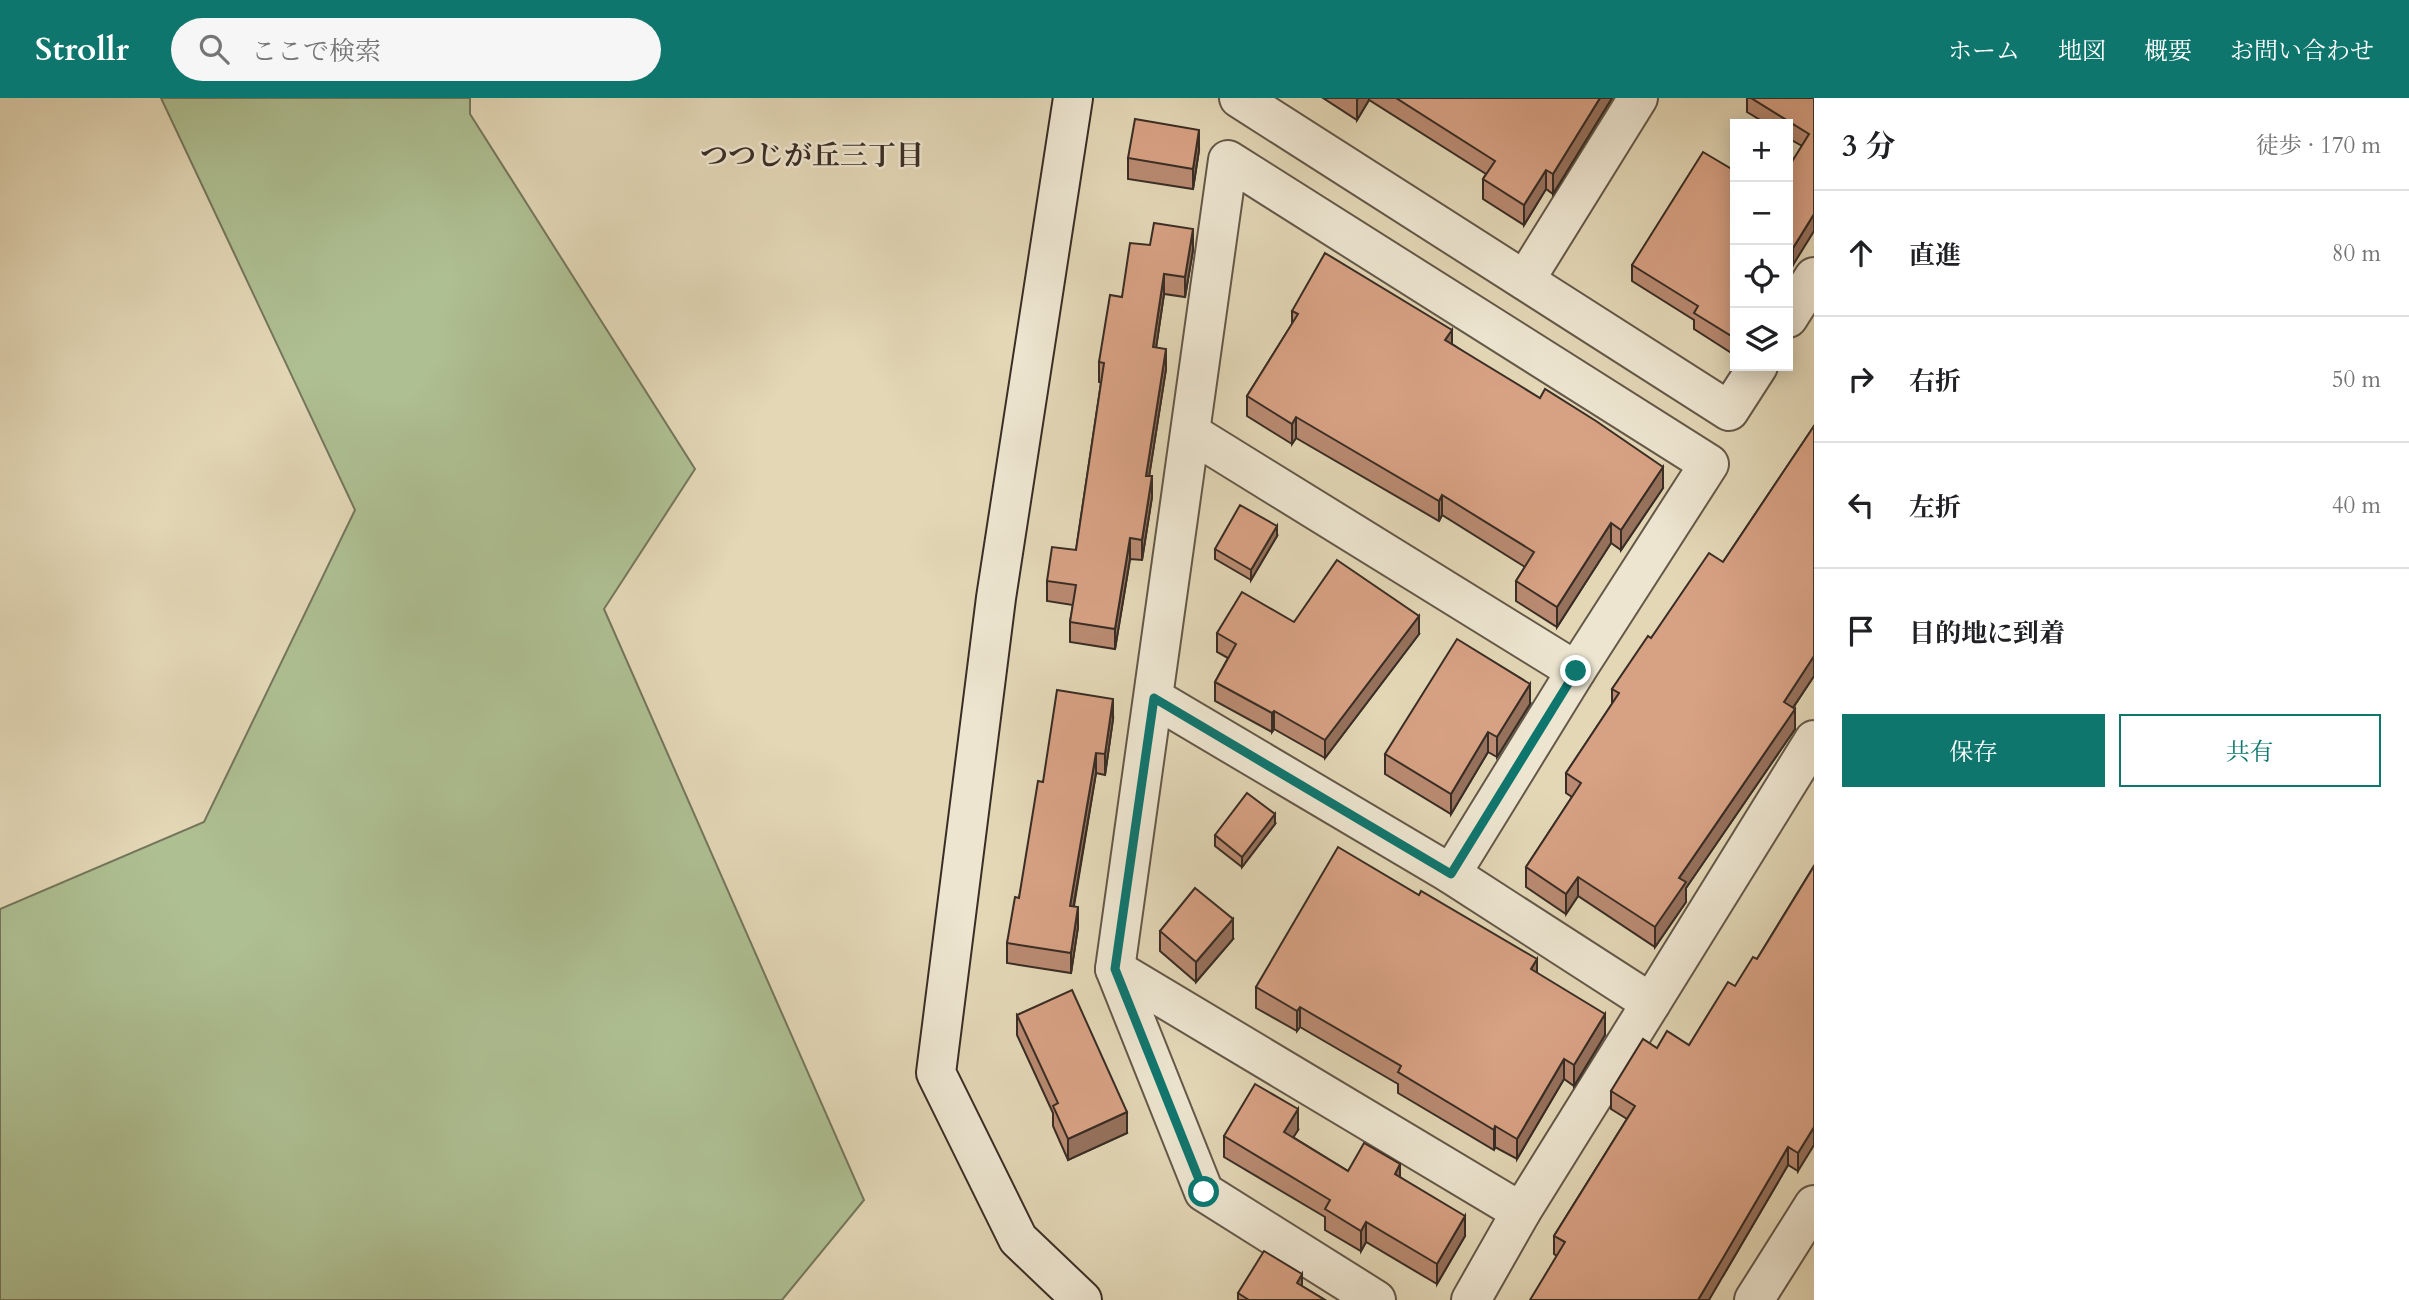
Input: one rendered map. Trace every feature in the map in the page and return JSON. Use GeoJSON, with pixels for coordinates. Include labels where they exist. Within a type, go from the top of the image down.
{"type":"FeatureCollection","features":[{"type":"Feature","properties":{"kind":"street"},"geometry":{"type":"LineString","coordinates":[[1073,98],[996,598],[936,1073],[1018,1239],[1076,1298]]}},
{"type":"Feature","properties":{"kind":"street"},"geometry":{"type":"LineString","coordinates":[[1239,98],[1729,411],[1755,371]]}},
{"type":"Feature","properties":{"kind":"street"},"geometry":{"type":"LineString","coordinates":[[1525,280],[1638,98]]}},
{"type":"Feature","properties":{"kind":"street"},"geometry":{"type":"LineString","coordinates":[[1376,1300],[1204,1192],[1115,969],[1228,160],[1709,464],[1576,671],[1451,874]]}},
{"type":"Feature","properties":{"kind":"street"},"geometry":{"type":"LineString","coordinates":[[1793,310],[1814,277]]}},
{"type":"Feature","properties":{"kind":"street"},"geometry":{"type":"LineString","coordinates":[[1191,433],[1576,671]]}},
{"type":"Feature","properties":{"kind":"street"},"geometry":{"type":"LineString","coordinates":[[1154,698],[1451,874],[1651,1003]]}},
{"type":"Feature","properties":{"kind":"street"},"geometry":{"type":"LineString","coordinates":[[1471,1300],[1521,1212],[1814,740]]}},
{"type":"Feature","properties":{"kind":"street"},"geometry":{"type":"LineString","coordinates":[[1115,969],[1521,1212]]}},
{"type":"Feature","properties":{"kind":"street"},"geometry":{"type":"LineString","coordinates":[[1754,1300],[1814,1205]]}},
{"type":"Feature","properties":{"kind":"green space"},"geometry":{"type":"Polygon","coordinates":[[[161,98],[470,98],[470,114],[695,469],[604,609],[864,1200],[782,1300],[0,1300],[0,909],[204,822],[355,510],[161,98]]]}},
{"type":"Feature","properties":{"kind":"building"},"geometry":{"type":"Polygon","coordinates":[[[1396,98],[1600,98],[1553,174],[1546,170],[1524,205],[1483,179],[1495,161],[1396,98]]]}},
{"type":"Feature","properties":{"kind":"building"},"geometry":{"type":"Polygon","coordinates":[[[1751,98],[1814,98],[1814,214],[1793,248],[1793,160],[1809,134],[1793,124],[1793,119],[1785,119],[1751,98]]]}},
{"type":"Feature","properties":{"kind":"building"},"geometry":{"type":"Polygon","coordinates":[[[1135,119],[1199,130],[1193,169],[1128,158],[1135,119]]]}},
{"type":"Feature","properties":{"kind":"building"},"geometry":{"type":"Polygon","coordinates":[[[1703,152],[1730,168],[1730,335],[1694,313],[1698,306],[1632,265],[1703,152]]]}},
{"type":"Feature","properties":{"kind":"building"},"geometry":{"type":"Polygon","coordinates":[[[1154,223],[1193,229],[1185,277],[1164,274],[1153,347],[1166,349],[1146,476],[1152,476],[1142,540],[1130,538],[1115,629],[1070,622],[1076,585],[1047,581],[1052,547],[1076,550],[1104,363],[1099,362],[1110,295],[1122,297],[1130,243],[1150,245],[1154,223]]]}},
{"type":"Feature","properties":{"kind":"building"},"geometry":{"type":"Polygon","coordinates":[[[1325,253],[1452,330],[1445,340],[1540,398],[1545,389],[1663,467],[1621,530],[1611,523],[1557,607],[1516,581],[1534,552],[1442,495],[1439,501],[1296,417],[1292,424],[1247,396],[1298,314],[1292,311],[1325,253]]]}},
{"type":"Feature","properties":{"kind":"building"},"geometry":{"type":"Polygon","coordinates":[[[1814,426],[1814,656],[1784,702],[1795,709],[1679,878],[1686,882],[1655,927],[1578,877],[1566,894],[1526,867],[1581,783],[1566,773],[1619,693],[1612,689],[1648,636],[1651,638],[1709,553],[1723,562],[1814,426]]]}},
{"type":"Feature","properties":{"kind":"building"},"geometry":{"type":"Polygon","coordinates":[[[1240,505],[1277,526],[1251,570],[1215,549],[1240,505]]]}},
{"type":"Feature","properties":{"kind":"building"},"geometry":{"type":"Polygon","coordinates":[[[1337,560],[1419,616],[1325,740],[1215,682],[1236,644],[1217,633],[1242,592],[1294,622],[1337,560]]]}},
{"type":"Feature","properties":{"kind":"building"},"geometry":{"type":"Polygon","coordinates":[[[1457,639],[1530,684],[1497,737],[1488,732],[1451,794],[1385,754],[1457,639]]]}},
{"type":"Feature","properties":{"kind":"building"},"geometry":{"type":"Polygon","coordinates":[[[1057,690],[1113,699],[1105,754],[1096,753],[1070,906],[1078,907],[1071,953],[1007,943],[1015,897],[1019,898],[1038,781],[1043,782],[1057,690]]]}},
{"type":"Feature","properties":{"kind":"building"},"geometry":{"type":"Polygon","coordinates":[[[1247,793],[1275,814],[1242,857],[1215,835],[1247,793]]]}},
{"type":"Feature","properties":{"kind":"building"},"geometry":{"type":"Polygon","coordinates":[[[1338,847],[1419,895],[1421,891],[1537,959],[1531,969],[1605,1014],[1574,1065],[1564,1059],[1517,1139],[1495,1126],[1494,1130],[1398,1072],[1401,1066],[1300,1007],[1297,1011],[1256,987],[1338,847]]]}},
{"type":"Feature","properties":{"kind":"building"},"geometry":{"type":"Polygon","coordinates":[[[1814,866],[1814,1127],[1798,1153],[1788,1147],[1698,1300],[1530,1300],[1565,1242],[1554,1236],[1635,1106],[1611,1091],[1643,1039],[1657,1048],[1667,1031],[1689,1045],[1728,982],[1735,986],[1753,957],[1757,959],[1814,866]]]}},
{"type":"Feature","properties":{"kind":"building"},"geometry":{"type":"Polygon","coordinates":[[[1195,888],[1233,919],[1196,962],[1160,931],[1195,888]]]}},
{"type":"Feature","properties":{"kind":"building"},"geometry":{"type":"Polygon","coordinates":[[[1072,990],[1127,1112],[1068,1139],[1053,1106],[1058,1103],[1017,1015],[1072,990]]]}},
{"type":"Feature","properties":{"kind":"building"},"geometry":{"type":"Polygon","coordinates":[[[1255,1084],[1298,1109],[1284,1132],[1348,1171],[1364,1143],[1400,1164],[1395,1174],[1465,1216],[1437,1264],[1366,1222],[1361,1231],[1325,1209],[1330,1200],[1224,1136],[1255,1084]]]}},
{"type":"Feature","properties":{"kind":"building"},"geometry":{"type":"Polygon","coordinates":[[[1264,1251],[1302,1274],[1297,1283],[1325,1300],[1249,1300],[1238,1293],[1264,1251]]]}},
{"type":"Feature","properties":{"kind":"district","name":"つつじが丘三丁目"},"geometry":{"type":"Point","coordinates":[812,156]}},
{"type":"Feature","properties":{"kind":"route"},"geometry":{"type":"LineString","coordinates":[[1204,1192],[1115,969],[1154,698],[1451,874],[1576,671]]}}]}
